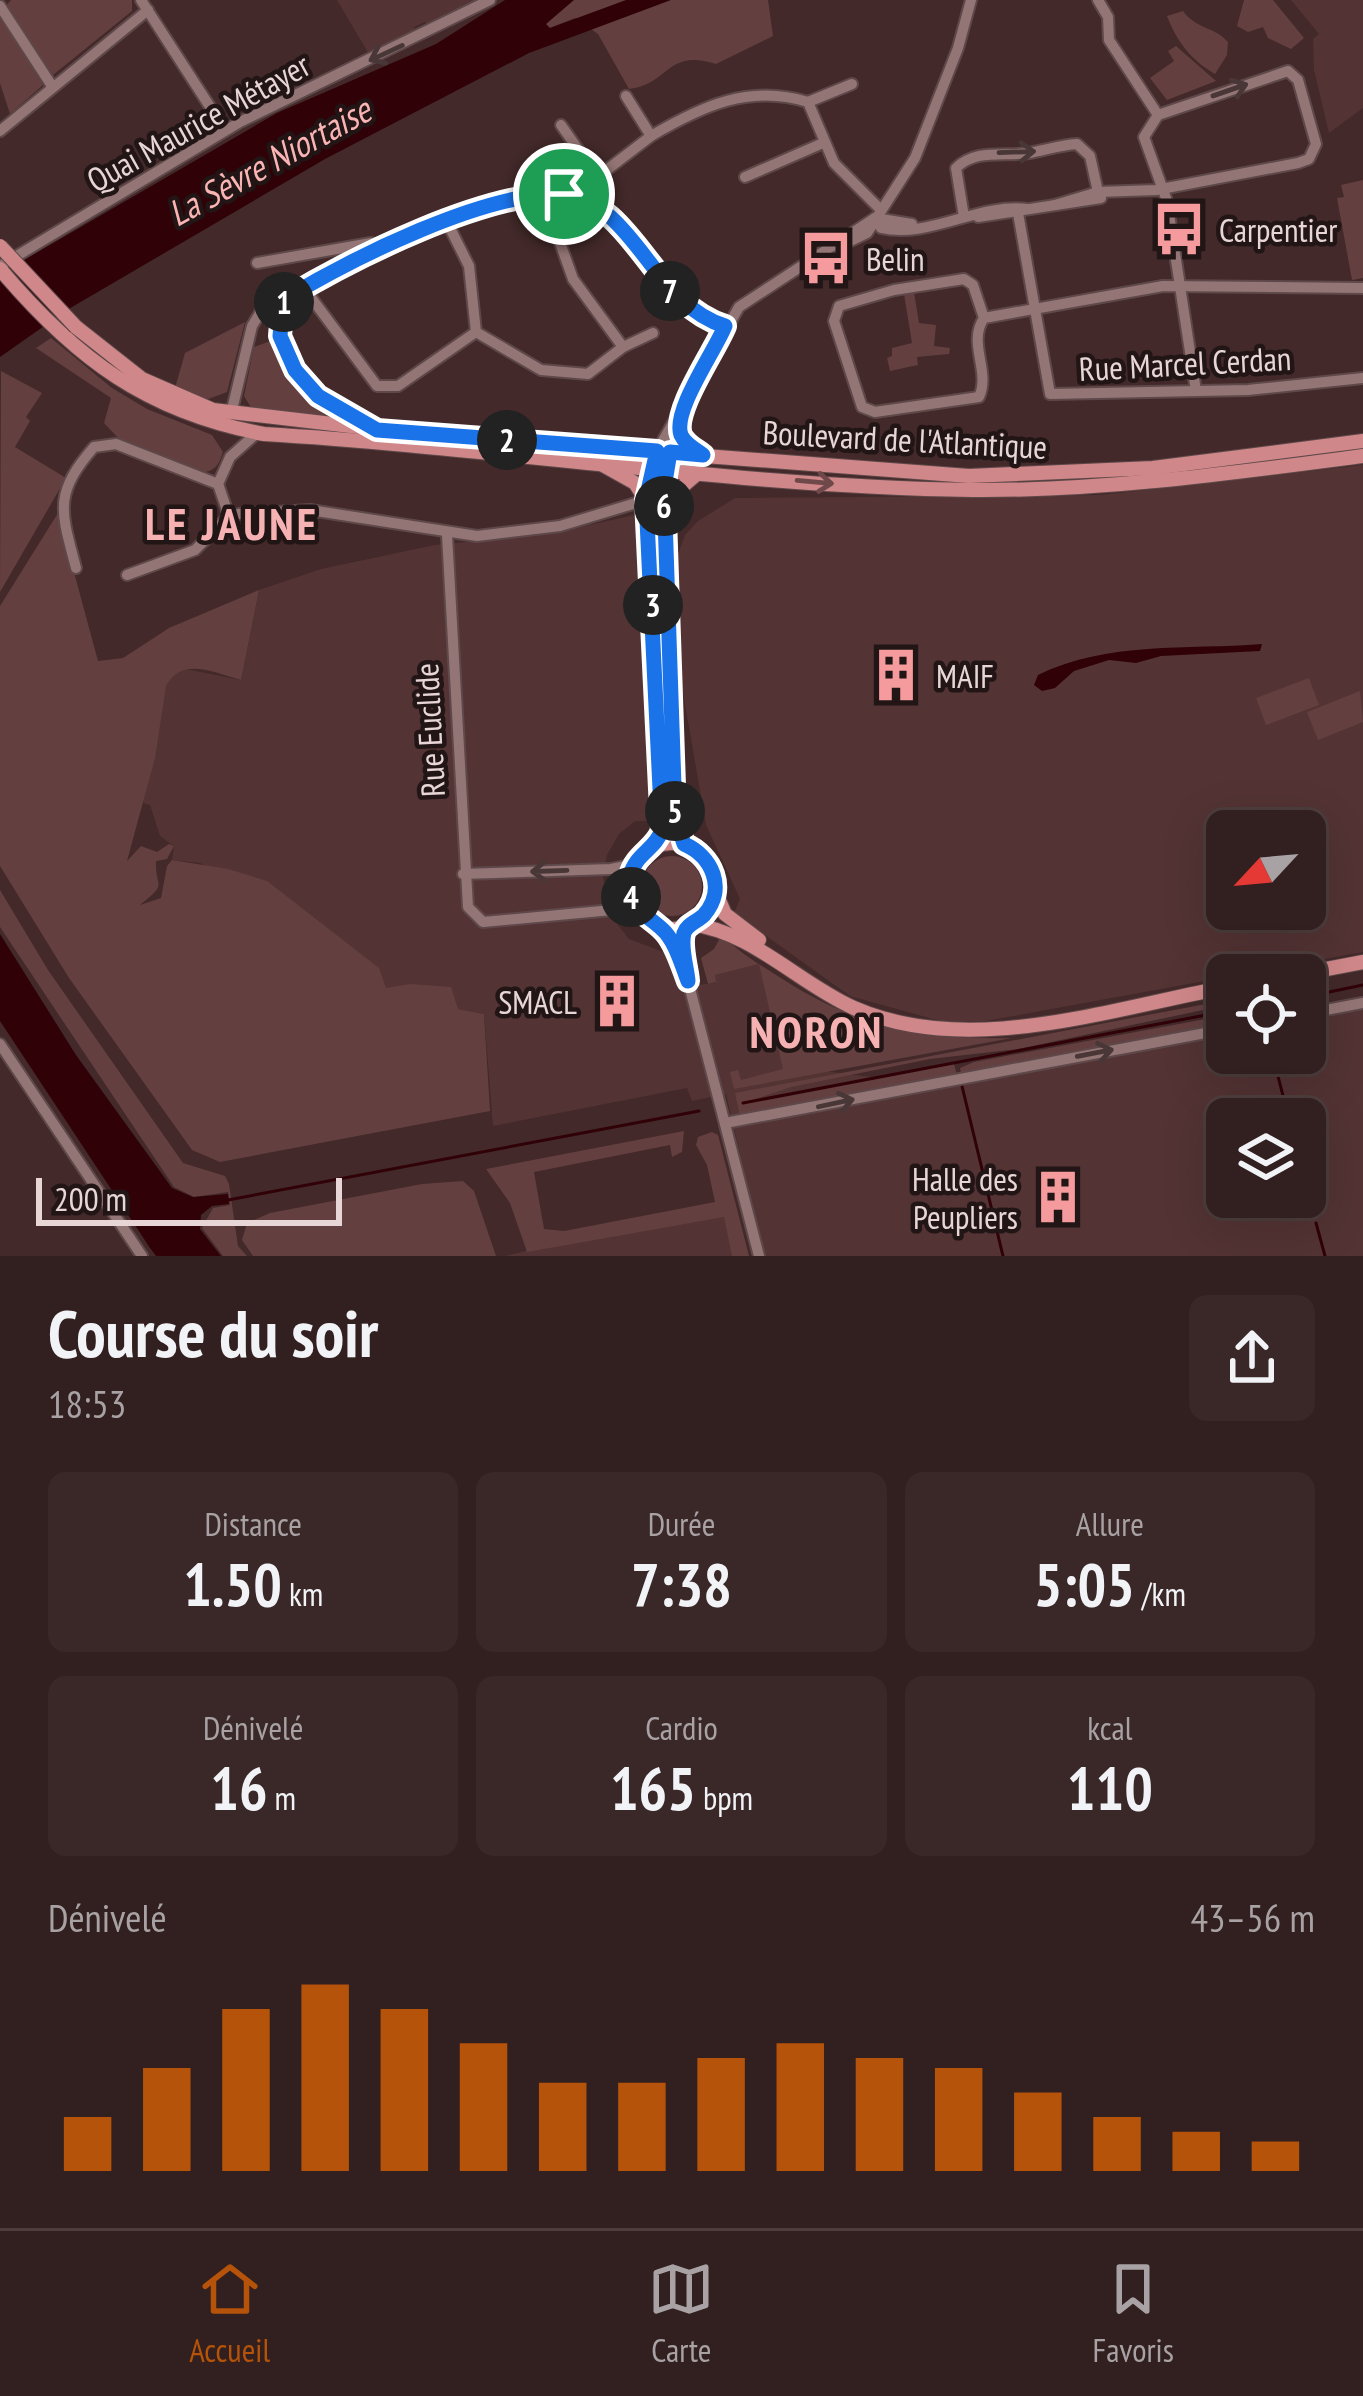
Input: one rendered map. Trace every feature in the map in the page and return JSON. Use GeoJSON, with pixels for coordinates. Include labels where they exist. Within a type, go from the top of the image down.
{"type":"FeatureCollection","features":[{"type":"Feature","properties":{"kind":"main road","name":"Boulevard de l'Atlantique"},"geometry":{"type":"LineString","coordinates":[[0,247],[71,332],[142,379],[231,415],[915,474],[1009,476],[1186,464],[1363,440]]}},
{"type":"Feature","properties":{"kind":"main road","name":"Boulevard de l'Atlantique"},"geometry":{"type":"LineString","coordinates":[[0,267],[118,380],[163,406],[223,428],[257,433],[877,487],[1012,490],[1155,481],[1363,457]]}},
{"type":"Feature","properties":{"kind":"main road"},"geometry":{"type":"LineString","coordinates":[[663,451],[675,816],[684,844],[707,861],[730,919],[819,988]]}},
{"type":"Feature","properties":{"kind":"main road"},"geometry":{"type":"LineString","coordinates":[[600,464],[635,483],[646,500]]}},
{"type":"Feature","properties":{"kind":"main road"},"geometry":{"type":"LineString","coordinates":[[660,469],[646,500],[662,834],[635,864],[629,888],[638,912],[662,928],[728,931],[819,988],[875,1016],[938,1030],[976,1031],[1206,991]]}},
{"type":"Feature","properties":{"kind":"main road"},"geometry":{"type":"LineString","coordinates":[[664,545],[676,493],[698,473]]}},
{"type":"Feature","properties":{"kind":"main road"},"geometry":{"type":"LineString","coordinates":[[656,845],[684,844]]}},
{"type":"Feature","properties":{"kind":"main road"},"geometry":{"type":"LineString","coordinates":[[688,926],[707,910],[715,890]]}},
{"type":"Feature","properties":{"kind":"main road"},"geometry":{"type":"LineString","coordinates":[[1326,969],[1363,962]]}},
{"type":"Feature","properties":{"kind":"street","name":"Quai Maurice Métayer"},"geometry":{"type":"LineString","coordinates":[[0,267],[225,130],[490,0]]}},
{"type":"Feature","properties":{"kind":"street"},"geometry":{"type":"LineString","coordinates":[[663,451],[725,326],[759,289],[877,213],[915,158],[971,0]]}},
{"type":"Feature","properties":{"kind":"street"},"geometry":{"type":"LineString","coordinates":[[1098,0],[1108,17],[1109,40],[1158,115]]}},
{"type":"Feature","properties":{"kind":"street"},"geometry":{"type":"LineString","coordinates":[[0,131],[145,5],[225,130]]}},
{"type":"Feature","properties":{"kind":"street"},"geometry":{"type":"LineString","coordinates":[[0,7],[52,86]]}},
{"type":"Feature","properties":{"kind":"street"},"geometry":{"type":"LineString","coordinates":[[1055,205],[1098,192],[1162,188],[1309,159],[1316,133],[1298,80],[1291,72],[1281,72],[1158,115],[1144,137],[1162,188],[1196,392]]}},
{"type":"Feature","properties":{"kind":"street"},"geometry":{"type":"LineString","coordinates":[[574,195],[651,136],[735,96],[763,93],[808,102],[852,84]]}},
{"type":"Feature","properties":{"kind":"street"},"geometry":{"type":"LineString","coordinates":[[626,96],[651,136]]}},
{"type":"Feature","properties":{"kind":"street"},"geometry":{"type":"LineString","coordinates":[[808,102],[823,142],[842,173],[887,230],[1084,202],[1117,191]]}},
{"type":"Feature","properties":{"kind":"street"},"geometry":{"type":"LineString","coordinates":[[561,125],[596,175]]}},
{"type":"Feature","properties":{"kind":"street"},"geometry":{"type":"LineString","coordinates":[[745,177],[823,142]]}},
{"type":"Feature","properties":{"kind":"street"},"geometry":{"type":"LineString","coordinates":[[966,216],[956,168],[969,159],[999,152],[1024,154],[1077,143],[1090,156],[1098,192]]}},
{"type":"Feature","properties":{"kind":"street"},"geometry":{"type":"LineString","coordinates":[[231,415],[255,318],[380,246],[543,195],[574,195],[626,232],[680,302],[701,318],[725,326]]}},
{"type":"Feature","properties":{"kind":"street"},"geometry":{"type":"LineString","coordinates":[[543,195],[573,279],[623,347]]}},
{"type":"Feature","properties":{"kind":"street","name":"Rue Marcel Cerdan"},"geometry":{"type":"LineString","coordinates":[[1023,211],[1050,394],[1196,392],[1363,378]]}},
{"type":"Feature","properties":{"kind":"street"},"geometry":{"type":"LineString","coordinates":[[447,222],[470,271],[476,332]]}},
{"type":"Feature","properties":{"kind":"street"},"geometry":{"type":"LineString","coordinates":[[257,263],[371,243],[380,246]]}},
{"type":"Feature","properties":{"kind":"street"},"geometry":{"type":"LineString","coordinates":[[964,279],[973,284],[984,318],[976,334],[983,388],[979,397],[875,412],[862,407],[834,320],[838,306],[894,290],[964,279]]}},
{"type":"Feature","properties":{"kind":"street"},"geometry":{"type":"LineString","coordinates":[[984,318],[1180,286],[1363,288]]}},
{"type":"Feature","properties":{"kind":"street"},"geometry":{"type":"LineString","coordinates":[[304,287],[376,386],[398,386],[476,332]]}},
{"type":"Feature","properties":{"kind":"street"},"geometry":{"type":"LineString","coordinates":[[283,300],[280,336],[295,370],[318,396],[377,430]]}},
{"type":"Feature","properties":{"kind":"street"},"geometry":{"type":"LineString","coordinates":[[476,332],[541,370],[578,375],[592,372],[639,336],[653,333]]}},
{"type":"Feature","properties":{"kind":"street"},"geometry":{"type":"LineString","coordinates":[[663,451],[679,427],[686,398]]}},
{"type":"Feature","properties":{"kind":"street"},"geometry":{"type":"LineString","coordinates":[[679,427],[685,441],[703,455]]}},
{"type":"Feature","properties":{"kind":"street"},"geometry":{"type":"LineString","coordinates":[[229,516],[218,484],[230,457],[257,433]]}},
{"type":"Feature","properties":{"kind":"street"},"geometry":{"type":"LineString","coordinates":[[76,568],[60,503],[72,475],[94,447],[116,444],[218,484]]}},
{"type":"Feature","properties":{"kind":"street"},"geometry":{"type":"LineString","coordinates":[[127,574],[194,550],[229,516],[310,510],[447,535],[560,526],[646,500]]}},
{"type":"Feature","properties":{"kind":"street","name":"Rue Euclide"},"geometry":{"type":"LineString","coordinates":[[447,535],[452,633],[448,682],[468,908],[477,919],[638,912]]}},
{"type":"Feature","properties":{"kind":"street"},"geometry":{"type":"LineString","coordinates":[[452,633],[468,631]]}},
{"type":"Feature","properties":{"kind":"street"},"geometry":{"type":"LineString","coordinates":[[458,756],[473,754]]}},
{"type":"Feature","properties":{"kind":"street"},"geometry":{"type":"LineString","coordinates":[[464,874],[635,864]]}},
{"type":"Feature","properties":{"kind":"street"},"geometry":{"type":"LineString","coordinates":[[688,926],[682,939],[688,981],[759,1256]]}},
{"type":"Feature","properties":{"kind":"street"},"geometry":{"type":"LineString","coordinates":[[662,928],[688,981]]}},
{"type":"Feature","properties":{"kind":"street"},"geometry":{"type":"LineString","coordinates":[[1326,1010],[1363,1003]]}},
{"type":"Feature","properties":{"kind":"street"},"geometry":{"type":"LineString","coordinates":[[725,1123],[1206,1033]]}},
{"type":"Feature","properties":{"kind":"street"},"geometry":{"type":"LineString","coordinates":[[0,1044],[142,1256]]}},
{"type":"Feature","properties":{"kind":"shaded area"},"geometry":{"type":"Polygon","coordinates":[[[11,0],[132,0],[132,11],[53,75],[6,6],[11,0]]]}},
{"type":"Feature","properties":{"kind":"shaded area"},"geometry":{"type":"Polygon","coordinates":[[[337,0],[483,0],[433,27],[425,22],[414,27],[414,35],[370,56],[337,0]]]}},
{"type":"Feature","properties":{"kind":"shaded area"},"geometry":{"type":"Polygon","coordinates":[[[561,0],[768,0],[773,36],[716,64],[700,60],[677,64],[629,89],[598,34],[575,18],[542,31],[561,0]]]}},
{"type":"Feature","properties":{"kind":"shaded area"},"geometry":{"type":"Polygon","coordinates":[[[1244,0],[1273,0],[1304,38],[1291,49],[1268,38],[1263,27],[1248,32],[1237,26],[1244,0]]]}},
{"type":"Feature","properties":{"kind":"shaded area"},"geometry":{"type":"Polygon","coordinates":[[[1291,0],[1363,0],[1363,108],[1329,133],[1314,70],[1313,39],[1319,34],[1291,0]]]}},
{"type":"Feature","properties":{"kind":"shaded area"},"geometry":{"type":"Polygon","coordinates":[[[1183,11],[1228,42],[1227,55],[1215,74],[1175,34],[1167,16],[1183,11]]]}},
{"type":"Feature","properties":{"kind":"shaded area"},"geometry":{"type":"Polygon","coordinates":[[[0,13],[43,85],[10,114],[0,83],[0,13]]]}},
{"type":"Feature","properties":{"kind":"shaded area"},"geometry":{"type":"Polygon","coordinates":[[[1176,46],[1216,81],[1167,100],[1150,78],[1174,61],[1168,51],[1176,46]]]}},
{"type":"Feature","properties":{"kind":"shaded area"},"geometry":{"type":"Polygon","coordinates":[[[1363,180],[1363,278],[1352,280],[1337,198],[1344,197],[1341,185],[1363,180]]]}},
{"type":"Feature","properties":{"kind":"shaded area"},"geometry":{"type":"Polygon","coordinates":[[[914,292],[919,323],[936,325],[934,346],[950,348],[949,354],[917,357],[918,365],[890,371],[887,358],[892,348],[912,343],[904,294],[914,292]]]}},
{"type":"Feature","properties":{"kind":"shaded area"},"geometry":{"type":"Polygon","coordinates":[[[245,322],[227,392],[203,401],[175,388],[185,353],[245,322]]]}},
{"type":"Feature","properties":{"kind":"shaded area"},"geometry":{"type":"Polygon","coordinates":[[[51,338],[112,388],[147,409],[212,435],[223,452],[218,464],[201,473],[121,441],[104,423],[111,398],[36,348],[51,338]]]}},
{"type":"Feature","properties":{"kind":"shaded area"},"geometry":{"type":"Polygon","coordinates":[[[276,339],[300,386],[354,421],[252,409],[244,396],[254,347],[276,339]]]}},
{"type":"Feature","properties":{"kind":"shaded area"},"geometry":{"type":"Polygon","coordinates":[[[1,371],[42,393],[15,447],[66,478],[0,592],[1,371]]]}},
{"type":"Feature","properties":{"kind":"shaded area","name":"MAIF"},"geometry":{"type":"Polygon","coordinates":[[[1363,465],[1363,952],[1326,959],[1326,954],[1206,954],[1206,981],[986,1021],[940,1021],[850,996],[734,913],[740,899],[706,825],[682,687],[678,554],[685,535],[698,521],[735,498],[1101,495],[1363,465]]]}},
{"type":"Feature","properties":{"kind":"shaded area"},"geometry":{"type":"Polygon","coordinates":[[[58,513],[98,661],[123,658],[169,628],[259,590],[241,680],[190,669],[166,686],[155,758],[127,861],[141,846],[157,852],[174,846],[167,859],[156,861],[158,888],[140,905],[161,898],[172,860],[228,869],[267,881],[379,968],[386,988],[410,984],[451,987],[458,1009],[484,1014],[490,1111],[220,1162],[192,1150],[69,978],[0,866],[0,606],[58,513]]]}},
{"type":"Feature","properties":{"kind":"shaded area"},"geometry":{"type":"Polygon","coordinates":[[[639,514],[650,821],[635,821],[619,834],[607,855],[603,876],[611,916],[629,939],[676,961],[682,987],[715,983],[714,975],[759,964],[800,1068],[943,1086],[1206,1038],[1206,1074],[1326,1074],[1326,1015],[1363,1007],[1363,1256],[764,1256],[726,1094],[692,1101],[687,1088],[493,1126],[484,1014],[458,1009],[439,986],[386,988],[378,968],[361,956],[200,863],[172,860],[174,846],[160,836],[150,805],[143,803],[166,686],[172,676],[186,669],[241,680],[259,590],[321,569],[435,545],[548,534],[639,514]]]}},
{"type":"Feature","properties":{"kind":"shaded area"},"geometry":{"type":"Polygon","coordinates":[[[1309,678],[1319,705],[1266,725],[1256,698],[1309,678]]]}},
{"type":"Feature","properties":{"kind":"shaded area"},"geometry":{"type":"Polygon","coordinates":[[[1360,691],[1363,722],[1318,740],[1307,712],[1360,691]]]}},
{"type":"Feature","properties":{"kind":"shaded area"},"geometry":{"type":"Polygon","coordinates":[[[672,856],[693,865],[702,886],[693,907],[672,916],[651,907],[642,886],[651,865],[672,856]]]}},
{"type":"Feature","properties":{"kind":"shaded area"},"geometry":{"type":"Polygon","coordinates":[[[0,890],[48,970],[183,1163],[225,1176],[229,1184],[238,1246],[247,1256],[223,1256],[202,1228],[213,1208],[230,1205],[228,1192],[194,1197],[174,1187],[0,927],[0,890]]]}},
{"type":"Feature","properties":{"kind":"shaded area"},"geometry":{"type":"Polygon","coordinates":[[[722,934],[759,964],[715,975],[716,982],[708,984],[701,958],[714,949],[722,934]]]}},
{"type":"Feature","properties":{"kind":"shaded area"},"geometry":{"type":"Polygon","coordinates":[[[759,964],[859,1018],[916,1033],[1012,1038],[734,1089],[730,1072],[738,1070],[741,1080],[783,1069],[759,964]]]}},
{"type":"Feature","properties":{"kind":"shaded area"},"geometry":{"type":"Polygon","coordinates":[[[1206,1004],[1206,1009],[1018,1049],[930,1059],[791,1087],[743,1103],[954,1064],[957,1075],[740,1116],[735,1093],[1206,1004]]]}},
{"type":"Feature","properties":{"kind":"shaded area"},"geometry":{"type":"Polygon","coordinates":[[[1206,1019],[1206,1028],[961,1074],[960,1068],[1206,1019]]]}},
{"type":"Feature","properties":{"kind":"shaded area"},"geometry":{"type":"Polygon","coordinates":[[[684,1131],[682,1152],[672,1157],[670,1145],[534,1172],[544,1229],[564,1231],[715,1202],[707,1165],[696,1145],[698,1137],[712,1132],[718,1135],[749,1256],[732,1256],[724,1217],[527,1252],[510,1203],[486,1169],[684,1131]]]}},
{"type":"Feature","properties":{"kind":"shaded area"},"geometry":{"type":"Polygon","coordinates":[[[463,1181],[474,1191],[496,1256],[253,1256],[242,1240],[247,1223],[270,1213],[422,1184],[463,1181]]]}},
{"type":"Feature","properties":{"kind":"shaded area"},"geometry":{"type":"Polygon","coordinates":[[[724,1217],[741,1256],[505,1256],[569,1241],[724,1217]]]}},
{"type":"Feature","properties":{"kind":"water","name":"La Sèvre Niortaise"},"geometry":{"type":"Polygon","coordinates":[[[505,0],[574,0],[546,24],[550,28],[626,0],[671,0],[529,53],[325,159],[67,310],[0,357],[0,274],[277,113],[436,44],[505,0]]]}},
{"type":"Feature","properties":{"kind":"water"},"geometry":{"type":"Polygon","coordinates":[[[1262,644],[1260,651],[1161,656],[1136,663],[1109,660],[1074,671],[1055,688],[1042,691],[1034,685],[1038,675],[1064,664],[1119,652],[1262,644]]]}},
{"type":"Feature","properties":{"kind":"water"},"geometry":{"type":"Polygon","coordinates":[[[0,934],[76,1055],[172,1188],[193,1197],[228,1194],[229,1204],[212,1206],[201,1215],[200,1229],[221,1256],[156,1256],[150,1248],[0,1021],[0,934]]]}},
{"type":"Feature","properties":{"kind":"waterway"},"geometry":{"type":"LineString","coordinates":[[1326,993],[1363,985]]}},
{"type":"Feature","properties":{"kind":"waterway"},"geometry":{"type":"LineString","coordinates":[[743,1103],[1206,1015]]}},
{"type":"Feature","properties":{"kind":"waterway"},"geometry":{"type":"LineString","coordinates":[[1277,1074],[1284,1098]]}},
{"type":"Feature","properties":{"kind":"waterway"},"geometry":{"type":"LineString","coordinates":[[961,1082],[1003,1256]]}},
{"type":"Feature","properties":{"kind":"waterway"},"geometry":{"type":"LineString","coordinates":[[228,1200],[699,1111]]}},
{"type":"Feature","properties":{"kind":"waterway"},"geometry":{"type":"LineString","coordinates":[[1316,1223],[1325,1256]]}},
{"type":"Feature","properties":{"kind":"place","name":"Carpentier"},"geometry":{"type":"Point","coordinates":[1179,229]}},
{"type":"Feature","properties":{"kind":"place","name":"Belin"},"geometry":{"type":"Point","coordinates":[826,258]}},
{"type":"Feature","properties":{"kind":"place","name":"MAIF"},"geometry":{"type":"Point","coordinates":[896,675]}},
{"type":"Feature","properties":{"kind":"place","name":"SMACL"},"geometry":{"type":"Point","coordinates":[617,1001]}},
{"type":"Feature","properties":{"kind":"place","name":"Halle des Peupliers"},"geometry":{"type":"Point","coordinates":[1058,1197]}},
{"type":"Feature","properties":{"kind":"district","name":"LE JAUNE"},"geometry":{"type":"Point","coordinates":[232,523]}},
{"type":"Feature","properties":{"kind":"district","name":"NORON"},"geometry":{"type":"Point","coordinates":[817,1031]}},
{"type":"Feature","properties":{"kind":"route"},"geometry":{"type":"LineString","coordinates":[[564,194],[607,215],[626,232],[680,302],[701,318],[725,326],[686,398],[679,427],[685,441],[703,455],[670,452],[664,488],[675,816],[684,844],[703,856],[715,882],[707,910],[686,927],[682,939],[688,981],[662,928],[638,912],[629,888],[635,864],[662,834],[646,500],[657,451],[377,430],[307,386],[280,336],[283,300],[380,246],[534,196],[564,194]]}}]}
